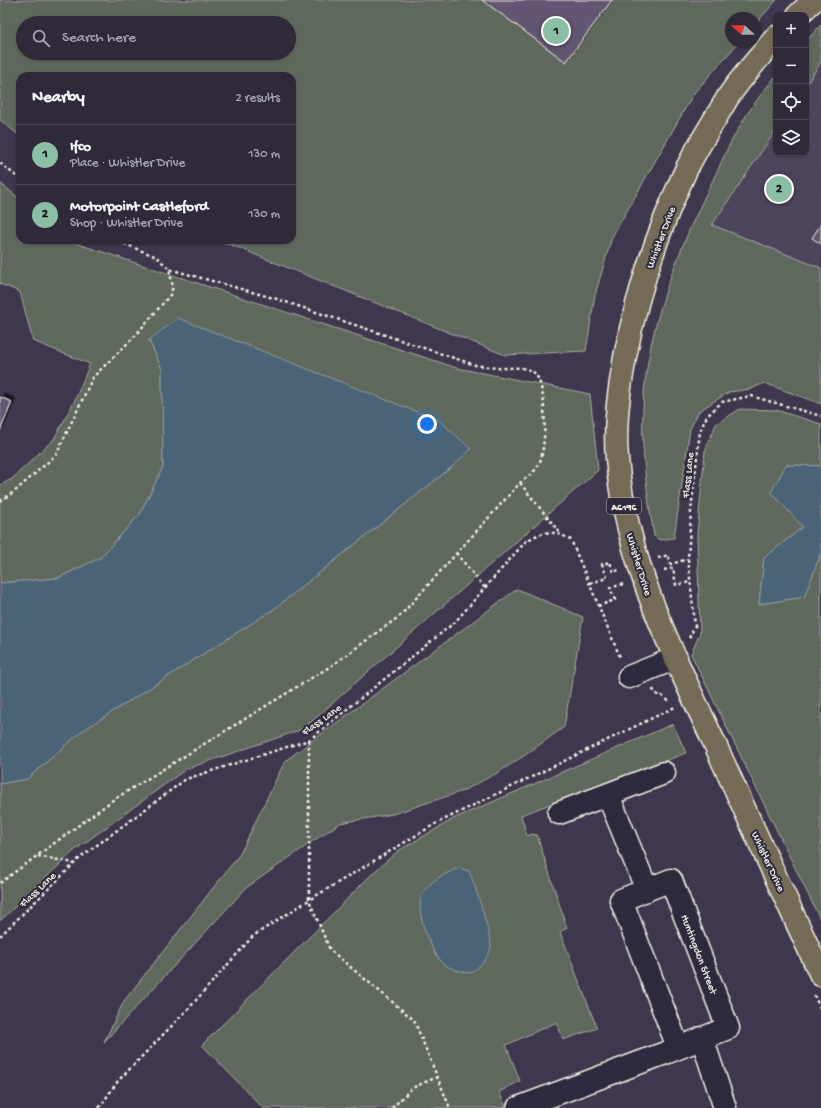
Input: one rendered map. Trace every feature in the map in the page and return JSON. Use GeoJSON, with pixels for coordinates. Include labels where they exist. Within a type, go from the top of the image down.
{"type":"FeatureCollection","features":[{"type":"Feature","properties":{"kind":"main road"},"geometry":{"type":"LineString","coordinates":[[801,12],[814,0]]}},
{"type":"Feature","properties":{"kind":"main road","name":"Whistler Drive"},"geometry":{"type":"LineString","coordinates":[[773,41],[730,94],[686,171],[638,295],[619,390],[616,419],[617,459],[626,518],[643,577],[674,653],[821,975]]}},
{"type":"Feature","properties":{"kind":"street"},"geometry":{"type":"LineString","coordinates":[[628,677],[674,653]]}},
{"type":"Feature","properties":{"kind":"street"},"geometry":{"type":"LineString","coordinates":[[559,813],[664,773]]}},
{"type":"Feature","properties":{"kind":"street"},"geometry":{"type":"LineString","coordinates":[[608,795],[646,890]]}},
{"type":"Feature","properties":{"kind":"street","name":"Huntingdon Street"},"geometry":{"type":"LineString","coordinates":[[671,880],[728,1028],[702,1038],[678,1047],[622,900],[671,880]]}},
{"type":"Feature","properties":{"kind":"street"},"geometry":{"type":"LineString","coordinates":[[702,1038],[725,1108]]}},
{"type":"Feature","properties":{"kind":"street"},"geometry":{"type":"LineString","coordinates":[[518,1108],[678,1047]]}},
{"type":"Feature","properties":{"kind":"path"},"geometry":{"type":"LineString","coordinates":[[0,163],[16,176]]}},
{"type":"Feature","properties":{"kind":"path"},"geometry":{"type":"LineString","coordinates":[[0,883],[113,800],[331,666],[400,616],[456,553],[520,484],[538,467],[544,452],[544,412],[539,378],[534,372],[524,368],[498,368],[475,365],[277,299],[170,269],[157,257],[125,244]]}},
{"type":"Feature","properties":{"kind":"path"},"geometry":{"type":"LineString","coordinates":[[0,501],[56,455],[93,377],[134,337],[170,294],[173,287],[170,269]]}},
{"type":"Feature","properties":{"kind":"path","name":"Flass Lane"},"geometry":{"type":"LineString","coordinates":[[674,653],[687,641],[695,626],[688,559],[700,430],[707,416],[722,402],[751,396],[821,416]]}},
{"type":"Feature","properties":{"kind":"path"},"geometry":{"type":"LineString","coordinates":[[520,484],[560,533],[571,540],[628,677]]}},
{"type":"Feature","properties":{"kind":"path","name":"Flass Lane"},"geometry":{"type":"LineString","coordinates":[[0,936],[75,863],[186,779],[309,740],[455,622],[526,541],[541,532],[560,533]]}},
{"type":"Feature","properties":{"kind":"path"},"geometry":{"type":"LineString","coordinates":[[456,553],[485,588]]}},
{"type":"Feature","properties":{"kind":"path"},"geometry":{"type":"LineString","coordinates":[[654,559],[668,555],[671,564],[688,559]]}},
{"type":"Feature","properties":{"kind":"path"},"geometry":{"type":"LineString","coordinates":[[590,584],[607,578],[602,564],[610,562],[613,572],[623,569]]}},
{"type":"Feature","properties":{"kind":"path"},"geometry":{"type":"LineString","coordinates":[[662,571],[673,568],[676,585],[690,582]]}},
{"type":"Feature","properties":{"kind":"path"},"geometry":{"type":"LineString","coordinates":[[598,606],[615,600],[610,588],[628,582]]}},
{"type":"Feature","properties":{"kind":"path"},"geometry":{"type":"LineString","coordinates":[[99,1108],[118,1081],[190,1007],[253,936],[309,900],[435,824],[675,707]]}},
{"type":"Feature","properties":{"kind":"path"},"geometry":{"type":"LineString","coordinates":[[309,740],[309,900],[330,950],[414,1020],[450,1108]]}},
{"type":"Feature","properties":{"kind":"path"},"geometry":{"type":"LineString","coordinates":[[38,856],[75,863]]}},
{"type":"Feature","properties":{"kind":"path"},"geometry":{"type":"LineString","coordinates":[[392,1108],[412,1088],[437,1077]]}},
{"type":"Feature","properties":{"kind":"shaded area"},"geometry":{"type":"Polygon","coordinates":[[[0,0],[777,0],[761,17],[761,12],[725,12],[725,48],[734,48],[694,93],[612,237],[595,295],[586,351],[505,355],[229,244],[296,244],[296,72],[16,72],[16,133],[0,120],[0,0]]]}},
{"type":"Feature","properties":{"kind":"shaded area"},"geometry":{"type":"Polygon","coordinates":[[[821,25],[821,62],[809,80],[809,48],[809,38],[821,25]]]}},
{"type":"Feature","properties":{"kind":"shaded area"},"geometry":{"type":"Polygon","coordinates":[[[821,62],[821,268],[712,226],[773,134],[773,156],[809,156],[809,80],[821,62]]]}},
{"type":"Feature","properties":{"kind":"shaded area"},"geometry":{"type":"Polygon","coordinates":[[[773,80],[773,134],[712,225],[821,268],[821,404],[764,383],[751,389],[729,392],[699,411],[690,429],[674,538],[660,540],[654,536],[644,457],[643,409],[645,379],[650,350],[666,292],[687,236],[735,134],[756,101],[773,80]]]}},
{"type":"Feature","properties":{"kind":"shaded area"},"geometry":{"type":"Polygon","coordinates":[[[0,183],[16,196],[16,244],[78,244],[457,368],[590,394],[598,470],[303,729],[186,769],[75,850],[0,921],[0,784],[27,779],[82,731],[274,609],[453,466],[149,340],[162,369],[163,467],[140,514],[100,558],[58,578],[0,583],[0,485],[12,479],[54,439],[75,400],[90,364],[33,341],[20,292],[0,284],[0,183]]]}},
{"type":"Feature","properties":{"kind":"shaded area"},"geometry":{"type":"Polygon","coordinates":[[[740,409],[776,410],[821,424],[821,466],[786,465],[803,527],[764,558],[759,604],[804,597],[821,553],[821,921],[691,654],[700,633],[697,535],[705,451],[716,424],[740,409]]]}},
{"type":"Feature","properties":{"kind":"shaded area"},"geometry":{"type":"Polygon","coordinates":[[[517,589],[583,617],[564,727],[499,772],[463,791],[393,814],[340,823],[313,841],[246,888],[104,1042],[124,1001],[240,854],[285,761],[517,589]]]}},
{"type":"Feature","properties":{"kind":"shaded area"},"geometry":{"type":"Polygon","coordinates":[[[673,724],[686,753],[521,815],[527,836],[532,834],[537,835],[567,928],[560,932],[597,1028],[563,1040],[557,1022],[506,1045],[520,1081],[499,1092],[506,1108],[263,1108],[202,1045],[376,870],[398,851],[455,818],[673,724]],[[421,917],[435,954],[444,964],[458,971],[491,945],[485,925],[421,917]]]}},
{"type":"Feature","properties":{"kind":"water"},"geometry":{"type":"Polygon","coordinates":[[[178,318],[440,421],[471,449],[453,466],[274,609],[82,731],[27,779],[0,784],[0,583],[58,578],[100,558],[140,514],[163,467],[162,369],[149,340],[178,318]]]}},
{"type":"Feature","properties":{"kind":"water"},"geometry":{"type":"Polygon","coordinates":[[[786,465],[821,466],[821,553],[804,597],[759,604],[764,558],[803,527],[771,492],[786,465]]]}},
{"type":"Feature","properties":{"kind":"water"},"geometry":{"type":"Polygon","coordinates":[[[459,868],[469,871],[475,886],[491,942],[490,951],[486,959],[470,973],[450,968],[439,959],[426,933],[420,905],[423,892],[431,883],[459,868]]]}},
{"type":"Feature","properties":{"kind":"building"},"geometry":{"type":"Polygon","coordinates":[[[482,0],[612,0],[566,62],[482,0]]]}},
{"type":"Feature","properties":{"kind":"building"},"geometry":{"type":"Polygon","coordinates":[[[821,224],[821,244],[812,238],[821,224]]]}},
{"type":"Feature","properties":{"kind":"building"},"geometry":{"type":"Polygon","coordinates":[[[0,397],[12,402],[0,431],[0,397]]]}},
{"type":"Feature","properties":{"kind":"place","name":"Ifco"},"geometry":{"type":"Point","coordinates":[556,31]}},
{"type":"Feature","properties":{"kind":"place","name":"Motorpoint Castleford"},"geometry":{"type":"Point","coordinates":[779,189]}}]}
